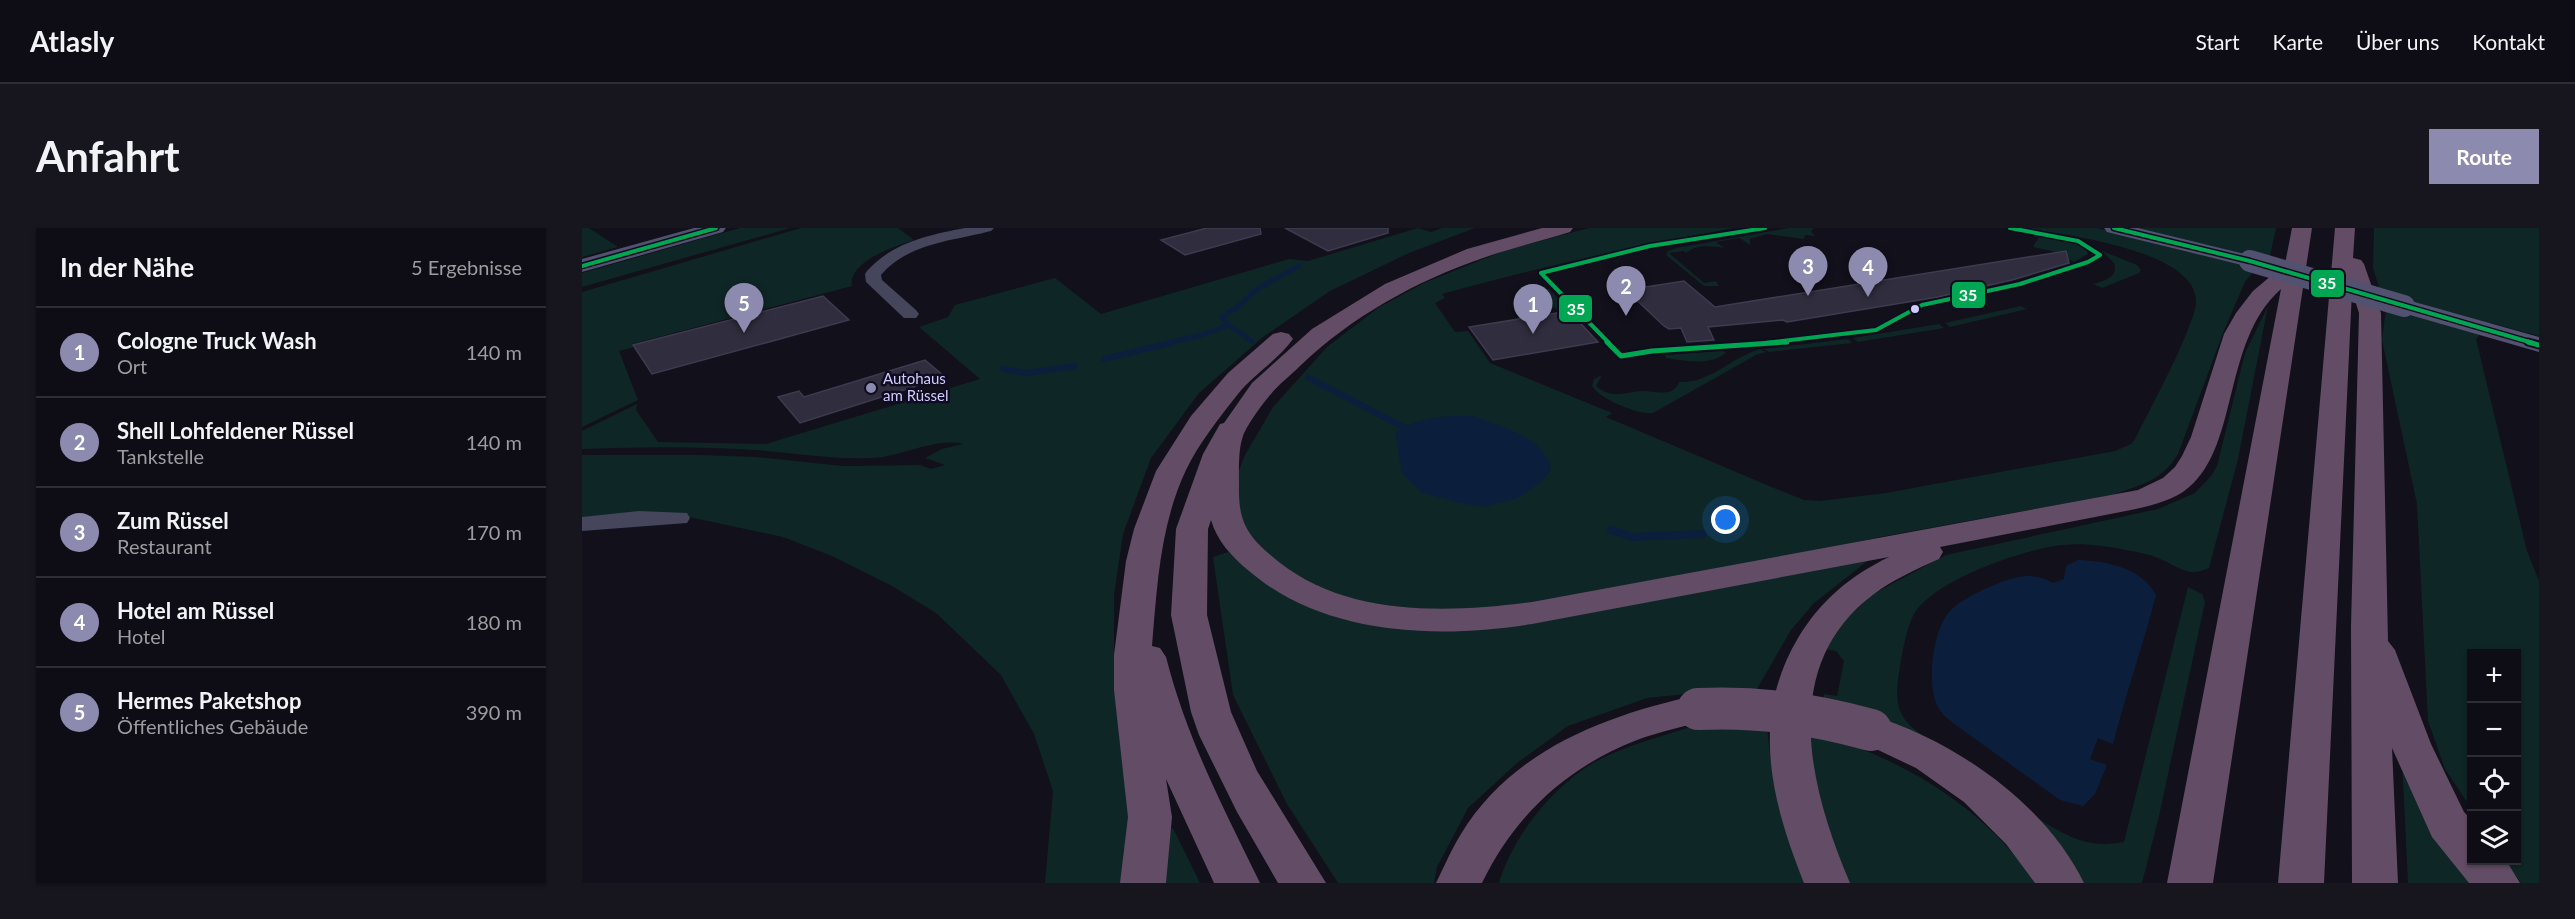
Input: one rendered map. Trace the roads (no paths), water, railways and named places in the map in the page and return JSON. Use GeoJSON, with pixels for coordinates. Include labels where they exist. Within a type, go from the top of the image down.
{"type":"FeatureCollection","features":[{"type":"Feature","properties":{"kind":"highway"},"geometry":{"type":"LineString","coordinates":[[1444,244],[1490,228]]}},
{"type":"Feature","properties":{"kind":"highway"},"geometry":{"type":"LineString","coordinates":[[1143,883],[1150,817],[1133,690],[1133,655],[1143,561],[1150,529],[1163,490],[1185,446],[1201,422],[1237,378],[1294,328],[1409,269],[1473,245],[1530,228]]}},
{"type":"Feature","properties":{"kind":"highway"},"geometry":{"type":"LineString","coordinates":[[1303,883],[1239,775],[1211,713],[1195,655],[1188,606],[1187,567],[1191,529],[1211,467],[1230,430],[1256,394],[1318,335],[1366,304],[1415,278],[1464,258],[1563,228]]}},
{"type":"Feature","properties":{"kind":"highway"},"geometry":{"type":"LineString","coordinates":[[2190,883],[2302,228]]}},
{"type":"Feature","properties":{"kind":"highway"},"geometry":{"type":"LineString","coordinates":[[2345,230],[2370,313],[2369,626],[2375,883]]}},
{"type":"Feature","properties":{"kind":"highway"},"geometry":{"type":"LineString","coordinates":[[2301,883],[2345,230]]}},
{"type":"Feature","properties":{"kind":"highway"},"geometry":{"type":"LineString","coordinates":[[1230,430],[1225,505],[1230,530],[1241,546],[1280,580],[1308,595],[1357,610],[1410,618],[1470,621],[1532,613],[2128,502],[2160,492],[2175,484],[2194,464],[2199,454],[2229,351],[2244,319],[2267,288],[2295,267]]}},
{"type":"Feature","properties":{"kind":"highway"},"geometry":{"type":"LineString","coordinates":[[1827,883],[1797,799],[1790,759],[1788,731],[1791,699],[1802,662],[1828,621],[1861,587],[1906,562],[1987,528]]}},
{"type":"Feature","properties":{"kind":"highway"},"geometry":{"type":"LineString","coordinates":[[1140,596],[1144,642],[1155,692],[1172,745],[1197,804],[1237,883]]}},
{"type":"Feature","properties":{"kind":"highway"},"geometry":{"type":"LineString","coordinates":[[2369,626],[2411,744],[2448,824],[2467,846]]}},
{"type":"Feature","properties":{"kind":"highway"},"geometry":{"type":"LineString","coordinates":[[1459,883],[1481,840],[1501,813],[1548,768],[1575,750],[1633,724],[1698,709],[1725,707],[1781,709],[1871,730],[1922,751],[1973,783],[2022,831],[2061,883]]}},
{"type":"Feature","properties":{"kind":"highway"},"geometry":{"type":"LineString","coordinates":[[2481,865],[2497,883]]}},
{"type":"Feature","properties":{"kind":"street"},"geometry":{"type":"LineString","coordinates":[[582,266],[716,228]]}},
{"type":"Feature","properties":{"kind":"street"},"geometry":{"type":"LineString","coordinates":[[909,314],[874,282],[873,274],[878,267],[897,254],[914,247],[986,228]]}},
{"type":"Feature","properties":{"kind":"street"},"geometry":{"type":"LineString","coordinates":[[2114,228],[2250,261],[2539,345]]}},
{"type":"Feature","properties":{"kind":"street"},"geometry":{"type":"LineString","coordinates":[[582,524],[639,518],[678,519]]}},
{"type":"Feature","properties":{"kind":"water"},"geometry":{"type":"Polygon","coordinates":[[[1474,416],[1509,429],[1532,441],[1541,449],[1551,470],[1541,482],[1516,499],[1483,507],[1421,492],[1402,473],[1395,432],[1414,423],[1433,418],[1474,416]]]}},
{"type":"Feature","properties":{"kind":"water"},"geometry":{"type":"Polygon","coordinates":[[[2078,560],[2112,564],[2133,572],[2150,586],[2156,595],[2113,744],[2098,738],[2090,759],[2107,765],[2095,794],[2083,806],[2060,800],[1953,723],[1937,706],[1932,681],[1936,641],[1945,618],[1957,605],[1987,588],[2018,577],[2037,577],[2053,583],[2064,579],[2066,566],[2078,560]]]}},
{"type":"Feature","properties":{"kind":"waterway"},"geometry":{"type":"LineString","coordinates":[[1229,325],[1222,317],[1240,305],[1257,289],[1299,266]]}},
{"type":"Feature","properties":{"kind":"waterway"},"geometry":{"type":"LineString","coordinates":[[1168,343],[1202,335],[1229,325]]}},
{"type":"Feature","properties":{"kind":"waterway"},"geometry":{"type":"LineString","coordinates":[[1229,325],[1252,341]]}},
{"type":"Feature","properties":{"kind":"waterway"},"geometry":{"type":"LineString","coordinates":[[1104,359],[1174,342]]}},
{"type":"Feature","properties":{"kind":"waterway"},"geometry":{"type":"LineString","coordinates":[[1003,369],[1026,373],[1075,366]]}},
{"type":"Feature","properties":{"kind":"waterway"},"geometry":{"type":"LineString","coordinates":[[1309,378],[1411,431]]}},
{"type":"Feature","properties":{"kind":"waterway"},"geometry":{"type":"LineString","coordinates":[[1611,530],[1632,537],[1703,534]]}},
{"type":"Feature","properties":{"kind":"place","name":"Zum Rüssel"},"geometry":{"type":"Point","coordinates":[1808,296]}},
{"type":"Feature","properties":{"kind":"place","name":"Hotel am Rüssel"},"geometry":{"type":"Point","coordinates":[1868,297]}},
{"type":"Feature","properties":{"kind":"place","name":"Shell Lohfeldener Rüssel"},"geometry":{"type":"Point","coordinates":[1626,316]}},
{"type":"Feature","properties":{"kind":"place","name":"Hermes Paketshop"},"geometry":{"type":"Point","coordinates":[744,333]}},
{"type":"Feature","properties":{"kind":"place","name":"Cologne Truck Wash"},"geometry":{"type":"Point","coordinates":[1533,334]}},
{"type":"Feature","properties":{"kind":"place","name":"Autohaus am Rüssel"},"geometry":{"type":"Point","coordinates":[871,388]}}]}
